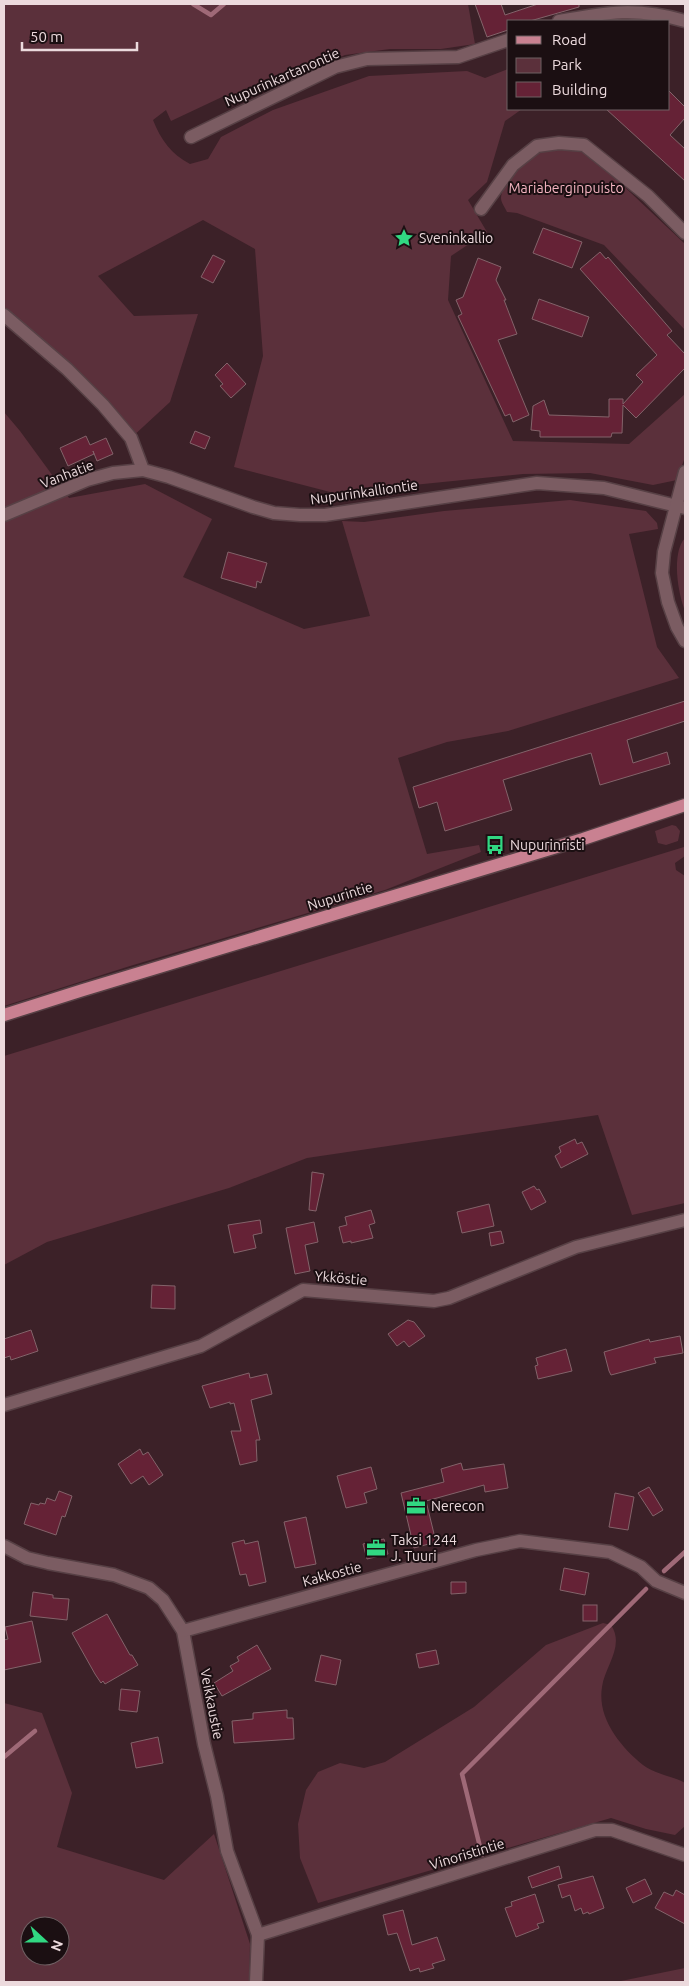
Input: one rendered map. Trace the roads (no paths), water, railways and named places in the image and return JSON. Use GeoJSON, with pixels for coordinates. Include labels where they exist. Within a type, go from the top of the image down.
{"type":"FeatureCollection","features":[{"type":"Feature","properties":{"kind":"main road","name":"Nupurintie"},"geometry":{"type":"LineString","coordinates":[[4,1015],[140,972],[583,839],[685,805]]}},
{"type":"Feature","properties":{"kind":"street"},"geometry":{"type":"LineString","coordinates":[[564,20],[601,13],[637,12],[664,15],[685,21]]}},
{"type":"Feature","properties":{"kind":"street","name":"Nupurinkartanontie"},"geometry":{"type":"LineString","coordinates":[[190,137],[335,67],[367,59],[458,57],[507,40]]}},
{"type":"Feature","properties":{"kind":"street"},"geometry":{"type":"LineString","coordinates":[[481,209],[513,165],[537,146],[559,143],[584,145],[648,196],[685,233]]}},
{"type":"Feature","properties":{"kind":"street"},"geometry":{"type":"LineString","coordinates":[[4,315],[67,369],[103,405],[131,438],[143,470]]}},
{"type":"Feature","properties":{"kind":"street","name":"Nupurinkalliontie"},"geometry":{"type":"LineString","coordinates":[[143,470],[169,477],[253,507],[274,513],[300,515],[325,515],[537,483],[604,488],[681,507]]}},
{"type":"Feature","properties":{"kind":"street","name":"Vanhatie"},"geometry":{"type":"LineString","coordinates":[[4,515],[87,480],[113,473],[143,470]]}},
{"type":"Feature","properties":{"kind":"street"},"geometry":{"type":"LineString","coordinates":[[685,472],[681,507],[664,552],[662,573],[668,602],[677,627],[685,641]]}},
{"type":"Feature","properties":{"kind":"street","name":"Ykköstie"},"geometry":{"type":"LineString","coordinates":[[4,1405],[201,1346],[303,1290],[434,1301],[449,1298],[576,1247],[685,1220]]}},
{"type":"Feature","properties":{"kind":"street","name":"Kakkostie"},"geometry":{"type":"LineString","coordinates":[[183,1631],[485,1548],[520,1541],[610,1552],[630,1560],[656,1581],[685,1592]]}},
{"type":"Feature","properties":{"kind":"street","name":"Veikkaustie"},"geometry":{"type":"LineString","coordinates":[[4,1546],[26,1558],[114,1575],[149,1588],[168,1606],[183,1631],[204,1744],[218,1796],[227,1851],[258,1935],[256,1982]]}},
{"type":"Feature","properties":{"kind":"street","name":"Vinoristintie"},"geometry":{"type":"LineString","coordinates":[[258,1935],[595,1830],[612,1830],[685,1855]]}},
{"type":"Feature","properties":{"kind":"waterway"},"geometry":{"type":"LineString","coordinates":[[193,4],[211,15],[224,4]]}},
{"type":"Feature","properties":{"kind":"waterway"},"geometry":{"type":"LineString","coordinates":[[664,1571],[685,1552]]}},
{"type":"Feature","properties":{"kind":"waterway"},"geometry":{"type":"LineString","coordinates":[[482,1855],[462,1774],[646,1589]]}},
{"type":"Feature","properties":{"kind":"waterway"},"geometry":{"type":"LineString","coordinates":[[4,1757],[35,1731]]}},
{"type":"Feature","properties":{"kind":"place","name":"Sveninkallio"},"geometry":{"type":"Point","coordinates":[404,238]}},
{"type":"Feature","properties":{"kind":"place","name":"Nupurinristi"},"geometry":{"type":"Point","coordinates":[495,845]}},
{"type":"Feature","properties":{"kind":"place","name":"Nerecon"},"geometry":{"type":"Point","coordinates":[416,1506]}},
{"type":"Feature","properties":{"kind":"place","name":"Taksi 1244 J. Tuuri"},"geometry":{"type":"Point","coordinates":[376,1548]}},
{"type":"Feature","properties":{"kind":"park label","name":"Mariaberginpuisto"},"geometry":{"type":"Point","coordinates":[566,188]}}]}
